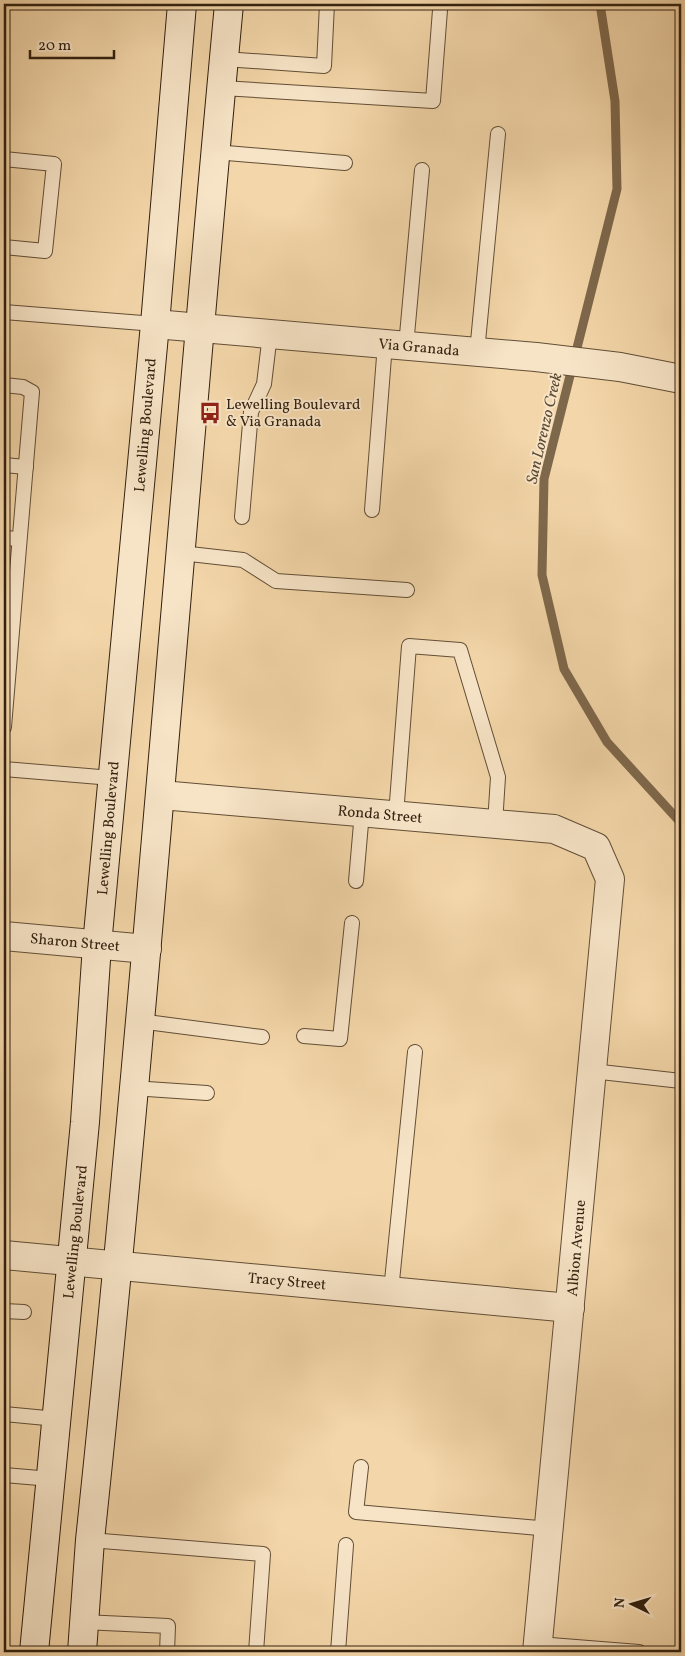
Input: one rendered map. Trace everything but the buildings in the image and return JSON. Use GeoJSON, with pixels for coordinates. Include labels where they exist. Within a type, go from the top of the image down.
{"type":"FeatureCollection","features":[{"type":"Feature","properties":{"kind":"main road","name":"Lewelling Boulevard"},"geometry":{"type":"LineString","coordinates":[[34,1652],[85,1122],[97,945],[155,324],[182,4]]}},
{"type":"Feature","properties":{"kind":"main road"},"geometry":{"type":"LineString","coordinates":[[82,1652],[90,1540],[118,1266],[132,1088],[161,795],[199,328],[229,4]]}},
{"type":"Feature","properties":{"kind":"main road","name":"Via Granada"},"geometry":{"type":"LineString","coordinates":[[155,324],[536,357],[620,367],[681,379]]}},
{"type":"Feature","properties":{"kind":"main road","name":"Ronda Street"},"geometry":{"type":"LineString","coordinates":[[161,795],[554,828],[596,847]]}},
{"type":"Feature","properties":{"kind":"main road","name":"Albion Avenue"},"geometry":{"type":"LineString","coordinates":[[538,1648],[610,879],[596,847]]}},
{"type":"Feature","properties":{"kind":"main road","name":"Sharon Street"},"geometry":{"type":"LineString","coordinates":[[4,936],[147,948]]}},
{"type":"Feature","properties":{"kind":"main road","name":"Tracy Street"},"geometry":{"type":"LineString","coordinates":[[4,1255],[570,1308]]}},
{"type":"Feature","properties":{"kind":"lane"},"geometry":{"type":"LineString","coordinates":[[224,59],[324,66],[327,4]]}},
{"type":"Feature","properties":{"kind":"lane"},"geometry":{"type":"LineString","coordinates":[[222,88],[432,101],[440,10]]}},
{"type":"Feature","properties":{"kind":"lane"},"geometry":{"type":"LineString","coordinates":[[477,352],[498,134]]}},
{"type":"Feature","properties":{"kind":"lane"},"geometry":{"type":"LineString","coordinates":[[215,152],[345,163]]}},
{"type":"Feature","properties":{"kind":"lane"},"geometry":{"type":"LineString","coordinates":[[4,159],[54,164],[45,251],[4,248]]}},
{"type":"Feature","properties":{"kind":"lane"},"geometry":{"type":"LineString","coordinates":[[372,510],[422,170]]}},
{"type":"Feature","properties":{"kind":"lane"},"geometry":{"type":"LineString","coordinates":[[4,312],[155,324]]}},
{"type":"Feature","properties":{"kind":"lane"},"geometry":{"type":"LineString","coordinates":[[242,517],[250,412],[264,384],[270,334]]}},
{"type":"Feature","properties":{"kind":"lane"},"geometry":{"type":"LineString","coordinates":[[4,385],[23,387],[32,392],[19,539],[8,616],[4,727]]}},
{"type":"Feature","properties":{"kind":"lane"},"geometry":{"type":"LineString","coordinates":[[4,465],[26,467]]}},
{"type":"Feature","properties":{"kind":"lane"},"geometry":{"type":"LineString","coordinates":[[4,538],[19,539]]}},
{"type":"Feature","properties":{"kind":"lane"},"geometry":{"type":"LineString","coordinates":[[181,553],[243,560],[276,581],[407,590]]}},
{"type":"Feature","properties":{"kind":"lane"},"geometry":{"type":"LineString","coordinates":[[396,815],[409,646],[460,650],[498,776],[495,824]]}},
{"type":"Feature","properties":{"kind":"lane"},"geometry":{"type":"LineString","coordinates":[[4,768],[112,778]]}},
{"type":"Feature","properties":{"kind":"lane"},"geometry":{"type":"LineString","coordinates":[[356,881],[362,812]]}},
{"type":"Feature","properties":{"kind":"lane"},"geometry":{"type":"LineString","coordinates":[[304,1036],[340,1039],[352,923]]}},
{"type":"Feature","properties":{"kind":"lane"},"geometry":{"type":"LineString","coordinates":[[139,1021],[262,1037]]}},
{"type":"Feature","properties":{"kind":"lane"},"geometry":{"type":"LineString","coordinates":[[391,1291],[415,1052]]}},
{"type":"Feature","properties":{"kind":"lane"},"geometry":{"type":"LineString","coordinates":[[592,1071],[681,1081]]}},
{"type":"Feature","properties":{"kind":"lane"},"geometry":{"type":"LineString","coordinates":[[132,1088],[207,1093]]}},
{"type":"Feature","properties":{"kind":"lane"},"geometry":{"type":"LineString","coordinates":[[4,1310],[24,1312]]}},
{"type":"Feature","properties":{"kind":"lane"},"geometry":{"type":"LineString","coordinates":[[4,1414],[56,1419]]}},
{"type":"Feature","properties":{"kind":"lane"},"geometry":{"type":"LineString","coordinates":[[360,1467],[356,1512],[550,1529]]}},
{"type":"Feature","properties":{"kind":"lane"},"geometry":{"type":"LineString","coordinates":[[4,1475],[51,1479]]}},
{"type":"Feature","properties":{"kind":"lane"},"geometry":{"type":"LineString","coordinates":[[90,1540],[263,1554],[256,1652]]}},
{"type":"Feature","properties":{"kind":"lane"},"geometry":{"type":"LineString","coordinates":[[338,1652],[346,1545]]}},
{"type":"Feature","properties":{"kind":"lane"},"geometry":{"type":"LineString","coordinates":[[83,1622],[168,1626],[167,1652]]}},
{"type":"Feature","properties":{"kind":"lane"},"geometry":{"type":"LineString","coordinates":[[538,1648],[639,1652]]}},
{"type":"Feature","properties":{"kind":"waterway","name":"San Lorenzo Creek"},"geometry":{"type":"LineString","coordinates":[[600,4],[615,101],[617,189],[544,479],[542,575],[564,669],[607,742],[681,823]]}},
{"type":"Feature","properties":{"kind":"place","name":"Lewelling Boulevard & Via Granada"},"geometry":{"type":"Point","coordinates":[210,413]}}]}
